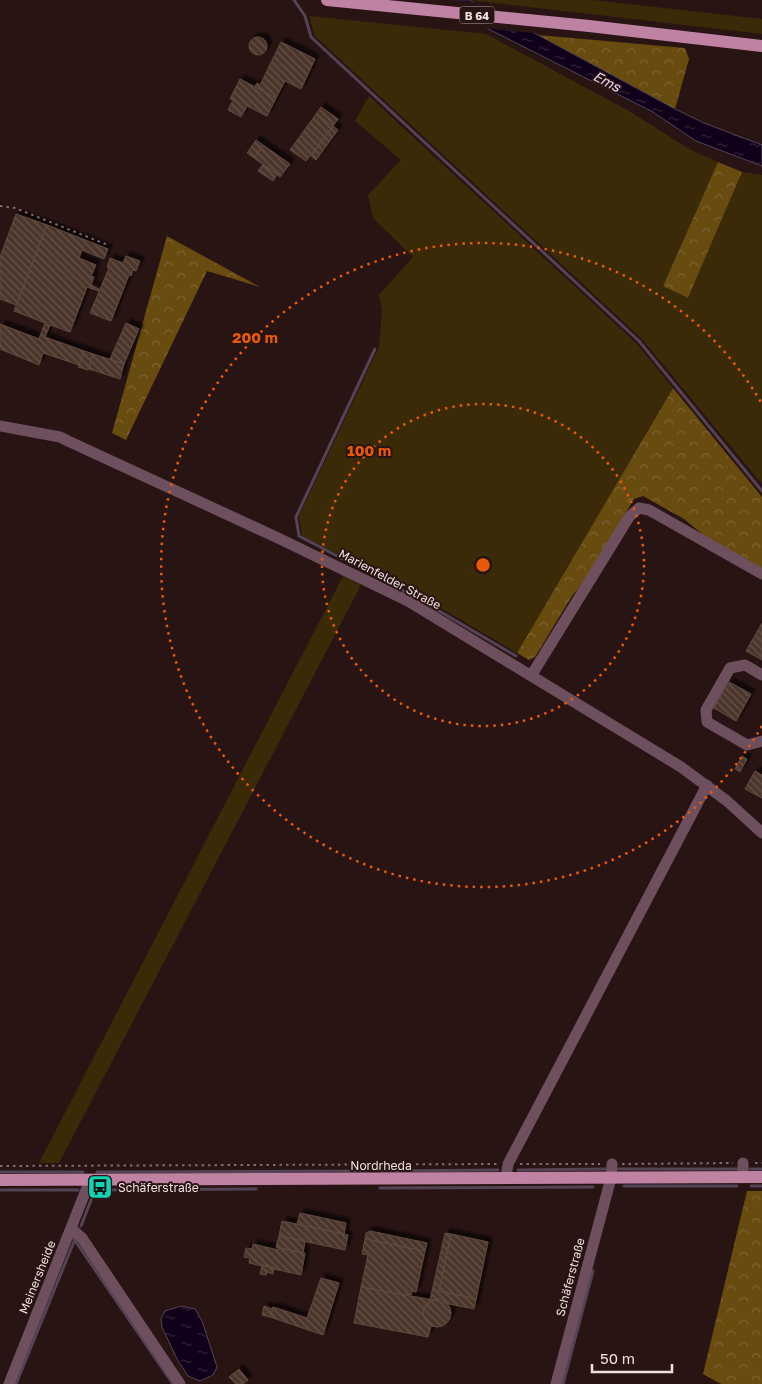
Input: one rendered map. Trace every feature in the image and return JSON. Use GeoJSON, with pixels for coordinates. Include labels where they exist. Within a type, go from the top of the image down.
{"type":"FeatureCollection","features":[{"type":"Feature","properties":{"kind":"main road","name":"B 64"},"geometry":{"type":"LineString","coordinates":[[327,0],[589,26],[762,46]]}},
{"type":"Feature","properties":{"kind":"main road","name":"Nordrheda"},"geometry":{"type":"LineString","coordinates":[[0,1180],[762,1177]]}},
{"type":"Feature","properties":{"kind":"street","name":"Marienfelder Straße"},"geometry":{"type":"LineString","coordinates":[[0,426],[60,437],[278,538],[408,601],[681,767],[707,785],[762,833]]}},
{"type":"Feature","properties":{"kind":"street"},"geometry":{"type":"LineString","coordinates":[[531,676],[629,517],[639,508],[649,510],[762,574]]}},
{"type":"Feature","properties":{"kind":"street"},"geometry":{"type":"LineString","coordinates":[[762,674],[745,665],[730,668],[706,710],[707,722],[748,745],[762,741]]}},
{"type":"Feature","properties":{"kind":"street"},"geometry":{"type":"LineString","coordinates":[[506,1177],[508,1164],[707,785]]}},
{"type":"Feature","properties":{"kind":"street"},"geometry":{"type":"LineString","coordinates":[[743,1163],[743,1177]]}},
{"type":"Feature","properties":{"kind":"street","name":"Schäferstraße"},"geometry":{"type":"LineString","coordinates":[[556,1384],[611,1178],[612,1164]]}},
{"type":"Feature","properties":{"kind":"street","name":"Meinersheide"},"geometry":{"type":"LineString","coordinates":[[9,1384],[90,1180]]}},
{"type":"Feature","properties":{"kind":"street"},"geometry":{"type":"LineString","coordinates":[[72,1229],[82,1238],[180,1384]]}},
{"type":"Feature","properties":{"kind":"path"},"geometry":{"type":"LineString","coordinates":[[0,206],[15,208],[108,245]]}},
{"type":"Feature","properties":{"kind":"path"},"geometry":{"type":"LineString","coordinates":[[0,1166],[762,1163]]}},
{"type":"Feature","properties":{"kind":"shaded area"},"geometry":{"type":"Polygon","coordinates":[[[469,0],[593,0],[762,19],[762,34],[469,0]]]}},
{"type":"Feature","properties":{"kind":"shaded area"},"geometry":{"type":"Polygon","coordinates":[[[309,16],[486,34],[629,111],[691,150],[718,162],[663,286],[688,298],[742,172],[762,175],[762,484],[641,338],[315,36],[309,16]]]}},
{"type":"Feature","properties":{"kind":"shaded area"},"geometry":{"type":"Polygon","coordinates":[[[369,96],[637,344],[673,388],[517,653],[412,591],[302,536],[299,516],[379,347],[382,310],[379,295],[413,257],[373,218],[368,195],[401,160],[355,121],[369,96]]]}},
{"type":"Feature","properties":{"kind":"shaded area"},"geometry":{"type":"Polygon","coordinates":[[[343,576],[361,585],[59,1163],[39,1163],[343,576]]]}},
{"type":"Feature","properties":{"kind":"green space"},"geometry":{"type":"Polygon","coordinates":[[[538,35],[685,48],[689,59],[675,109],[538,35]]]}},
{"type":"Feature","properties":{"kind":"green space"},"geometry":{"type":"Polygon","coordinates":[[[718,162],[742,172],[688,298],[663,286],[718,162]]]}},
{"type":"Feature","properties":{"kind":"green space"},"geometry":{"type":"Polygon","coordinates":[[[167,236],[260,287],[207,271],[126,440],[112,433],[167,236]]]}},
{"type":"Feature","properties":{"kind":"green space"},"geometry":{"type":"Polygon","coordinates":[[[673,388],[762,497],[762,569],[706,537],[684,519],[643,496],[634,499],[587,578],[572,596],[535,657],[529,660],[517,653],[673,388]]]}},
{"type":"Feature","properties":{"kind":"green space"},"geometry":{"type":"Polygon","coordinates":[[[747,1191],[762,1191],[762,1384],[721,1384],[703,1374],[747,1191]]]}},
{"type":"Feature","properties":{"kind":"water","name":"Ems"},"geometry":{"type":"Polygon","coordinates":[[[431,0],[469,0],[675,109],[704,123],[762,145],[762,166],[696,141],[653,112],[431,0]]]}},
{"type":"Feature","properties":{"kind":"water"},"geometry":{"type":"Polygon","coordinates":[[[181,1306],[195,1309],[202,1321],[217,1367],[213,1375],[200,1381],[188,1376],[177,1359],[162,1327],[161,1319],[165,1311],[181,1306]]]}},
{"type":"Feature","properties":{"kind":"pier"},"geometry":{"type":"Polygon","coordinates":[[[428,0],[481,3],[543,34],[482,28],[428,0]]]}},
{"type":"Feature","properties":{"kind":"building"},"geometry":{"type":"Polygon","coordinates":[[[254,37],[262,37],[267,42],[265,53],[254,55],[249,50],[249,42],[254,37]]]}},
{"type":"Feature","properties":{"kind":"building"},"geometry":{"type":"Polygon","coordinates":[[[281,42],[315,59],[301,89],[285,81],[276,98],[255,87],[257,83],[260,85],[281,42]]]}},
{"type":"Feature","properties":{"kind":"building"},"geometry":{"type":"Polygon","coordinates":[[[240,79],[276,98],[267,116],[247,106],[241,117],[228,110],[233,100],[230,99],[240,79]]]}},
{"type":"Feature","properties":{"kind":"building"},"geometry":{"type":"Polygon","coordinates":[[[321,107],[338,119],[333,126],[316,114],[321,107]]]}},
{"type":"Feature","properties":{"kind":"building"},"geometry":{"type":"Polygon","coordinates":[[[316,114],[333,126],[306,161],[290,150],[316,114]]]}},
{"type":"Feature","properties":{"kind":"building"},"geometry":{"type":"Polygon","coordinates":[[[333,126],[338,130],[316,160],[311,156],[333,126]]]}},
{"type":"Feature","properties":{"kind":"building"},"geometry":{"type":"Polygon","coordinates":[[[256,140],[263,145],[254,158],[247,153],[256,140]]]}},
{"type":"Feature","properties":{"kind":"building"},"geometry":{"type":"Polygon","coordinates":[[[263,145],[290,164],[280,177],[254,158],[263,145]]]}},
{"type":"Feature","properties":{"kind":"building"},"geometry":{"type":"Polygon","coordinates":[[[263,164],[277,174],[273,181],[258,171],[263,164]]]}},
{"type":"Feature","properties":{"kind":"building"},"geometry":{"type":"Polygon","coordinates":[[[16,214],[47,225],[16,305],[0,299],[0,257],[16,214]]]}},
{"type":"Feature","properties":{"kind":"building"},"geometry":{"type":"Polygon","coordinates":[[[47,225],[108,249],[104,259],[82,250],[79,258],[96,265],[91,276],[94,277],[91,285],[99,289],[99,291],[87,287],[70,332],[50,325],[45,337],[84,351],[79,365],[43,353],[39,365],[0,349],[0,324],[39,339],[45,323],[14,311],[47,225]]]}},
{"type":"Feature","properties":{"kind":"building"},"geometry":{"type":"Polygon","coordinates":[[[126,256],[140,261],[136,271],[133,270],[131,276],[129,275],[111,321],[90,313],[109,268],[107,267],[110,258],[123,263],[126,256]]]}},
{"type":"Feature","properties":{"kind":"building"},"geometry":{"type":"Polygon","coordinates":[[[126,323],[139,329],[124,364],[110,359],[126,323]]]}},
{"type":"Feature","properties":{"kind":"building"},"geometry":{"type":"Polygon","coordinates":[[[84,351],[93,354],[88,370],[78,367],[84,351]]]}},
{"type":"Feature","properties":{"kind":"building"},"geometry":{"type":"Polygon","coordinates":[[[93,354],[124,364],[120,379],[89,369],[93,354]]]}},
{"type":"Feature","properties":{"kind":"building"},"geometry":{"type":"Polygon","coordinates":[[[762,623],[762,660],[746,651],[762,623]]]}},
{"type":"Feature","properties":{"kind":"building"},"geometry":{"type":"Polygon","coordinates":[[[729,682],[751,694],[736,721],[714,708],[729,682]]]}},
{"type":"Feature","properties":{"kind":"building"},"geometry":{"type":"Polygon","coordinates":[[[742,756],[747,759],[740,772],[735,769],[742,756]]]}},
{"type":"Feature","properties":{"kind":"building"},"geometry":{"type":"Polygon","coordinates":[[[755,771],[762,775],[762,798],[745,789],[755,771]]]}},
{"type":"Feature","properties":{"kind":"building"},"geometry":{"type":"Polygon","coordinates":[[[300,1213],[346,1223],[344,1234],[297,1224],[300,1213]]]}},
{"type":"Feature","properties":{"kind":"building"},"geometry":{"type":"Polygon","coordinates":[[[282,1221],[348,1235],[345,1250],[279,1236],[282,1221]]]}},
{"type":"Feature","properties":{"kind":"building"},"geometry":{"type":"Polygon","coordinates":[[[370,1231],[427,1243],[425,1251],[365,1239],[366,1233],[370,1231]]]}},
{"type":"Feature","properties":{"kind":"building"},"geometry":{"type":"Polygon","coordinates":[[[445,1233],[451,1234],[439,1291],[476,1299],[474,1309],[430,1300],[445,1233]]]}},
{"type":"Feature","properties":{"kind":"building"},"geometry":{"type":"Polygon","coordinates":[[[451,1234],[488,1242],[476,1299],[439,1291],[451,1234]]]}},
{"type":"Feature","properties":{"kind":"building"},"geometry":{"type":"Polygon","coordinates":[[[279,1236],[305,1241],[303,1253],[276,1247],[279,1236]]]}},
{"type":"Feature","properties":{"kind":"building"},"geometry":{"type":"Polygon","coordinates":[[[365,1239],[425,1251],[416,1292],[412,1291],[411,1295],[405,1295],[361,1287],[368,1255],[362,1254],[365,1239]]]}},
{"type":"Feature","properties":{"kind":"building"},"geometry":{"type":"Polygon","coordinates":[[[253,1244],[278,1250],[278,1248],[305,1253],[301,1275],[249,1263],[250,1258],[244,1257],[246,1248],[252,1249],[253,1244]]]}},
{"type":"Feature","properties":{"kind":"building"},"geometry":{"type":"Polygon","coordinates":[[[262,1265],[274,1268],[273,1274],[267,1272],[266,1275],[260,1274],[262,1265]]]}},
{"type":"Feature","properties":{"kind":"building"},"geometry":{"type":"Polygon","coordinates":[[[321,1278],[339,1283],[323,1335],[270,1317],[273,1307],[307,1318],[321,1278]]]}},
{"type":"Feature","properties":{"kind":"building"},"geometry":{"type":"Polygon","coordinates":[[[361,1287],[433,1300],[426,1306],[423,1312],[425,1319],[431,1326],[428,1337],[354,1323],[361,1287]]]}},
{"type":"Feature","properties":{"kind":"building"},"geometry":{"type":"Polygon","coordinates":[[[437,1299],[447,1303],[451,1313],[447,1323],[437,1327],[427,1323],[423,1313],[427,1303],[437,1299]]]}},
{"type":"Feature","properties":{"kind":"building"},"geometry":{"type":"Polygon","coordinates":[[[264,1306],[273,1309],[270,1317],[262,1315],[264,1306]]]}},
{"type":"Feature","properties":{"kind":"building"},"geometry":{"type":"Polygon","coordinates":[[[239,1369],[248,1380],[243,1384],[236,1384],[229,1377],[239,1369]]]}},
{"type":"Feature","properties":{"kind":"waterway"},"geometry":{"type":"LineString","coordinates":[[294,0],[305,16],[311,37],[639,341],[762,491]]}},
{"type":"Feature","properties":{"kind":"waterway"},"geometry":{"type":"LineString","coordinates":[[375,349],[296,517],[299,536],[410,594],[516,656]]}},
{"type":"Feature","properties":{"kind":"waterway"},"geometry":{"type":"LineString","coordinates":[[518,1170],[605,1169]]}},
{"type":"Feature","properties":{"kind":"waterway"},"geometry":{"type":"LineString","coordinates":[[618,1169],[738,1169]]}},
{"type":"Feature","properties":{"kind":"waterway"},"geometry":{"type":"LineString","coordinates":[[750,1169],[762,1169]]}},
{"type":"Feature","properties":{"kind":"waterway"},"geometry":{"type":"LineString","coordinates":[[381,1171],[498,1170]]}},
{"type":"Feature","properties":{"kind":"waterway"},"geometry":{"type":"LineString","coordinates":[[97,1172],[368,1171]]}},
{"type":"Feature","properties":{"kind":"waterway"},"geometry":{"type":"LineString","coordinates":[[0,1172],[83,1172]]}},
{"type":"Feature","properties":{"kind":"waterway"},"geometry":{"type":"LineString","coordinates":[[624,1186],[737,1186]]}},
{"type":"Feature","properties":{"kind":"waterway"},"geometry":{"type":"LineString","coordinates":[[751,1186],[762,1186]]}},
{"type":"Feature","properties":{"kind":"waterway"},"geometry":{"type":"LineString","coordinates":[[380,1188],[593,1187]]}},
{"type":"Feature","properties":{"kind":"waterway"},"geometry":{"type":"LineString","coordinates":[[81,1226],[95,1190],[256,1189]]}},
{"type":"Feature","properties":{"kind":"waterway"},"geometry":{"type":"LineString","coordinates":[[0,1190],[78,1190]]}},
{"type":"Feature","properties":{"kind":"waterway"},"geometry":{"type":"LineString","coordinates":[[74,1239],[173,1384]]}},
{"type":"Feature","properties":{"kind":"waterway"},"geometry":{"type":"LineString","coordinates":[[16,1384],[75,1239]]}},
{"type":"Feature","properties":{"kind":"waterway"},"geometry":{"type":"LineString","coordinates":[[563,1384],[593,1271]]}},
{"type":"Feature","properties":{"kind":"place","name":"Schäferstraße"},"geometry":{"type":"Point","coordinates":[100,1187]}}]}
